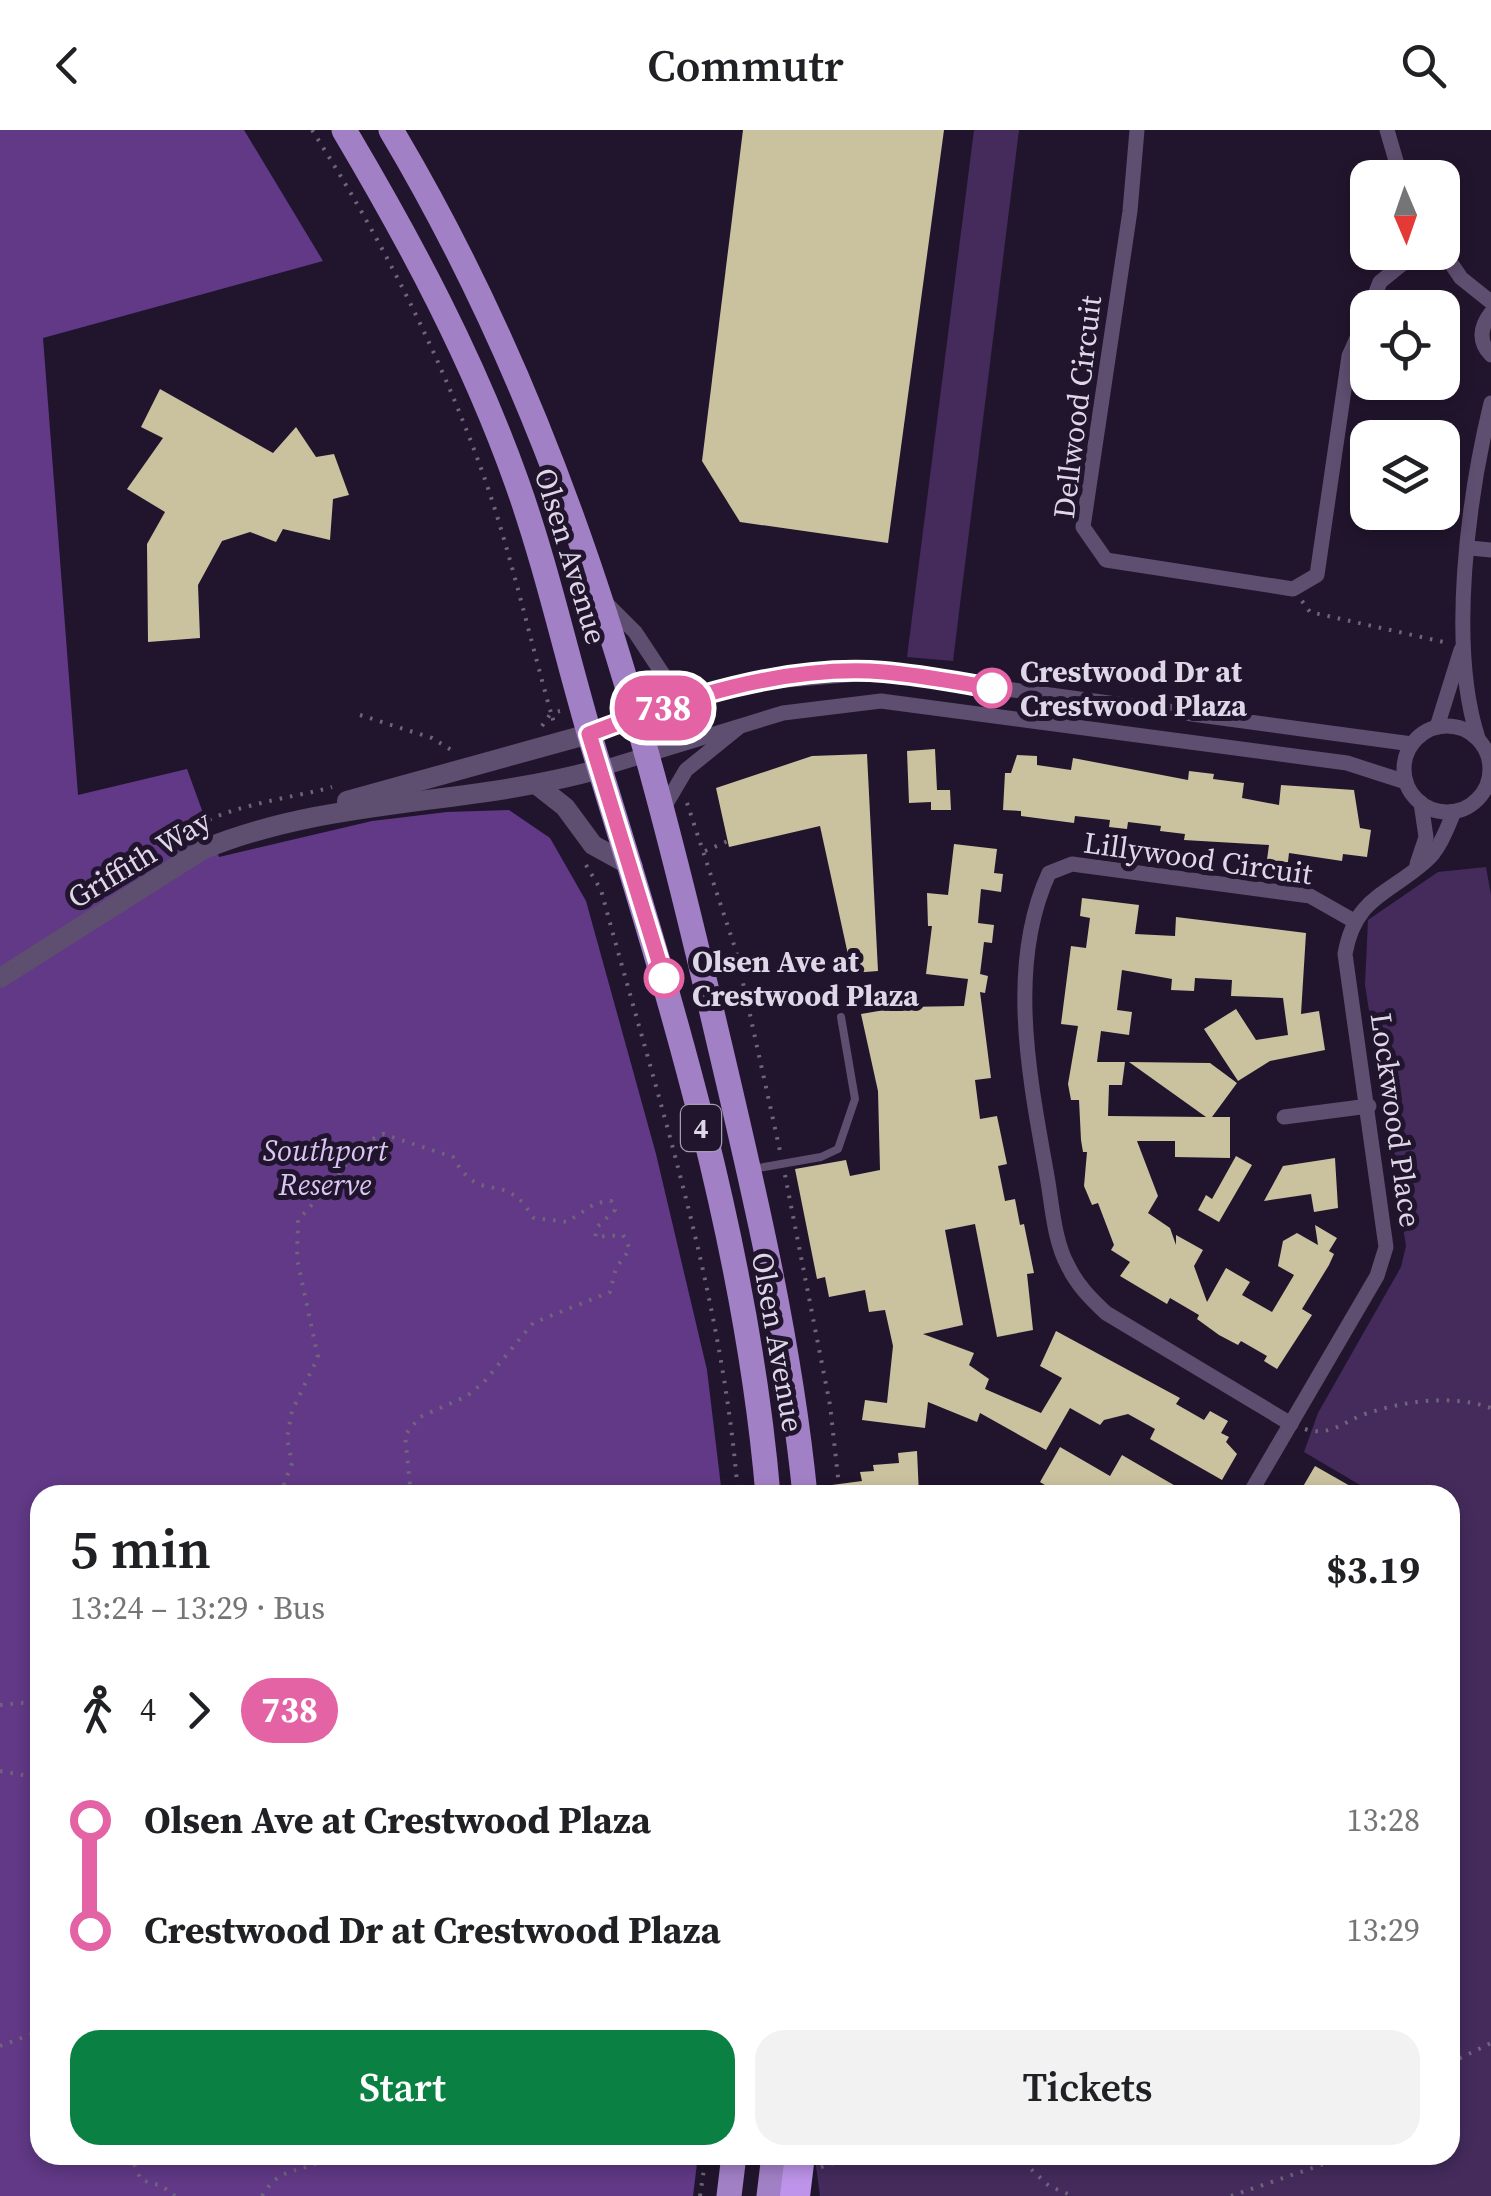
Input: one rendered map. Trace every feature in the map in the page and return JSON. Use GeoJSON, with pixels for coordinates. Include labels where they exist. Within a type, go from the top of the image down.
{"type":"FeatureCollection","features":[{"type":"Feature","properties":{"kind":"main road","name":"Olsen Avenue"},"geometry":{"type":"LineString","coordinates":[[344,130],[417,258],[496,427],[541,558],[589,734],[634,867],[675,1014],[728,1245],[755,1388],[767,1485]]}},
{"type":"Feature","properties":{"kind":"main road","name":"Olsen Avenue"},"geometry":{"type":"LineString","coordinates":[[391,130],[497,329],[558,469],[637,716],[749,1170],[781,1317],[804,1485]]}},
{"type":"Feature","properties":{"kind":"main road"},"geometry":{"type":"LineString","coordinates":[[729,2196],[733,2165]]}},
{"type":"Feature","properties":{"kind":"main road"},"geometry":{"type":"LineString","coordinates":[[769,2196],[773,2165]]}},
{"type":"Feature","properties":{"kind":"street","name":"Dellwood Circuit"},"geometry":{"type":"LineString","coordinates":[[1137,130],[1130,212],[1083,527],[1106,560],[1293,589]]}},
{"type":"Feature","properties":{"kind":"street"},"geometry":{"type":"LineString","coordinates":[[1387,130],[1396,160]]}},
{"type":"Feature","properties":{"kind":"street"},"geometry":{"type":"LineString","coordinates":[[1377,290],[1380,282],[1395,270]]}},
{"type":"Feature","properties":{"kind":"street"},"geometry":{"type":"LineString","coordinates":[[1456,270],[1491,302]]}},
{"type":"Feature","properties":{"kind":"street"},"geometry":{"type":"LineString","coordinates":[[1491,313],[1481,330],[1484,348],[1491,355]]}},
{"type":"Feature","properties":{"kind":"street"},"geometry":{"type":"LineString","coordinates":[[1293,589],[1317,575],[1350,354]]}},
{"type":"Feature","properties":{"kind":"street"},"geometry":{"type":"LineString","coordinates":[[1437,727],[1461,648],[1479,451],[1491,404]]}},
{"type":"Feature","properties":{"kind":"street"},"geometry":{"type":"LineString","coordinates":[[1470,548],[1491,550]]}},
{"type":"Feature","properties":{"kind":"street"},"geometry":{"type":"LineString","coordinates":[[599,595],[636,632],[668,682],[677,690],[703,696]]}},
{"type":"Feature","properties":{"kind":"street"},"geometry":{"type":"LineString","coordinates":[[1421,803],[1440,812],[1454,812],[1483,802],[1488,784],[1490,760],[1478,738],[1461,648]]}},
{"type":"Feature","properties":{"kind":"street"},"geometry":{"type":"LineString","coordinates":[[589,734],[703,696],[764,682],[881,672],[1412,744]]}},
{"type":"Feature","properties":{"kind":"street"},"geometry":{"type":"LineString","coordinates":[[600,769],[746,722],[816,706],[910,702],[1346,763],[1406,782]]}},
{"type":"Feature","properties":{"kind":"street"},"geometry":{"type":"LineString","coordinates":[[662,809],[686,770],[746,722]]}},
{"type":"Feature","properties":{"kind":"street"},"geometry":{"type":"LineString","coordinates":[[1416,868],[1426,837],[1421,803],[1406,782],[1405,758],[1412,744],[1437,727],[1452,726],[1478,738]]}},
{"type":"Feature","properties":{"kind":"street","name":"Griffith Way"},"geometry":{"type":"LineString","coordinates":[[0,978],[202,850],[400,785],[589,734]]}},
{"type":"Feature","properties":{"kind":"street","name":"Griffith Way"},"geometry":{"type":"LineString","coordinates":[[318,814],[536,785],[600,769]]}},
{"type":"Feature","properties":{"kind":"street"},"geometry":{"type":"LineString","coordinates":[[536,785],[565,807],[593,844],[634,867]]}},
{"type":"Feature","properties":{"kind":"street"},"geometry":{"type":"LineString","coordinates":[[1354,921],[1370,900],[1434,851],[1454,812]]}},
{"type":"Feature","properties":{"kind":"street","name":"Lillywood Circuit"},"geometry":{"type":"LineString","coordinates":[[1291,1424],[1106,1313],[1082,1290],[1066,1263],[1034,1112],[1026,1039],[1034,918],[1048,873],[1072,864],[1310,896],[1354,921]]}},
{"type":"Feature","properties":{"kind":"street","name":"Lockwood Place"},"geometry":{"type":"LineString","coordinates":[[1255,1485],[1383,1260],[1386,1234],[1345,954],[1354,921]]}},
{"type":"Feature","properties":{"kind":"street"},"geometry":{"type":"LineString","coordinates":[[1284,1117],[1369,1106]]}},
{"type":"Feature","properties":{"kind":"lane"},"geometry":{"type":"LineString","coordinates":[[749,1170],[821,1157],[838,1148],[855,1099],[840,1017]]}},
{"type":"Feature","properties":{"kind":"path"},"geometry":{"type":"LineString","coordinates":[[1293,589],[1310,612],[1461,648]]}},
{"type":"Feature","properties":{"kind":"path"},"geometry":{"type":"LineString","coordinates":[[535,731],[551,713],[560,744]]}},
{"type":"Feature","properties":{"kind":"path"},"geometry":{"type":"LineString","coordinates":[[360,714],[432,738],[458,754],[441,758]]}},
{"type":"Feature","properties":{"kind":"path"},"geometry":{"type":"LineString","coordinates":[[179,844],[193,825],[223,813],[336,786]]}},
{"type":"Feature","properties":{"kind":"path"},"geometry":{"type":"LineString","coordinates":[[704,852],[728,841]]}},
{"type":"Feature","properties":{"kind":"path"},"geometry":{"type":"LineString","coordinates":[[581,857],[600,890],[700,1246],[734,1442],[737,1485]]}},
{"type":"Feature","properties":{"kind":"path"},"geometry":{"type":"LineString","coordinates":[[284,1485],[292,1463],[287,1438],[292,1411],[318,1358],[297,1259],[298,1220],[340,1172],[354,1148],[382,1134],[453,1157],[463,1174],[482,1188],[518,1197],[534,1218],[568,1222],[596,1203],[610,1201],[615,1210],[598,1226],[595,1237],[624,1235],[630,1248],[616,1268],[610,1292],[533,1324],[484,1382],[467,1396],[420,1417],[405,1435],[410,1485]]}},
{"type":"Feature","properties":{"kind":"path"},"geometry":{"type":"LineString","coordinates":[[1291,1424],[1317,1432],[1412,1404],[1465,1398],[1491,1408]]}},
{"type":"Feature","properties":{"kind":"path"},"geometry":{"type":"LineString","coordinates":[[0,1705],[30,1702]]}},
{"type":"Feature","properties":{"kind":"path"},"geometry":{"type":"LineString","coordinates":[[0,1771],[30,1776]]}},
{"type":"Feature","properties":{"kind":"path"},"geometry":{"type":"LineString","coordinates":[[0,2046],[30,2035]]}},
{"type":"Feature","properties":{"kind":"path"},"geometry":{"type":"LineString","coordinates":[[1460,2054],[1491,2043]]}},
{"type":"Feature","properties":{"kind":"path"},"geometry":{"type":"LineString","coordinates":[[134,2165],[141,2180],[162,2186],[174,2196]]}},
{"type":"Feature","properties":{"kind":"path"},"geometry":{"type":"LineString","coordinates":[[262,2196],[273,2178],[285,2170],[311,2169],[317,2165]]}},
{"type":"Feature","properties":{"kind":"path"},"geometry":{"type":"LineString","coordinates":[[700,2196],[705,2165]]}},
{"type":"Feature","properties":{"kind":"path"},"geometry":{"type":"LineString","coordinates":[[802,2174],[829,2165]]}},
{"type":"Feature","properties":{"kind":"path"},"geometry":{"type":"LineString","coordinates":[[1027,2165],[1049,2186],[1073,2196]]}},
{"type":"Feature","properties":{"kind":"path"},"geometry":{"type":"LineString","coordinates":[[1231,2196],[1321,2165]]}},
{"type":"Feature","properties":{"kind":"shaded area"},"geometry":{"type":"Polygon","coordinates":[[[974,130],[1019,130],[953,661],[907,657],[974,130]]]}},
{"type":"Feature","properties":{"kind":"shaded area"},"geometry":{"type":"Polygon","coordinates":[[[1486,867],[1491,895],[1491,2196],[820,2196],[816,2165],[1460,2165],[1460,1485],[1360,1485],[1304,1452],[1318,1413],[1401,1267],[1406,1246],[1365,985],[1368,920],[1438,872],[1486,867]]]}},
{"type":"Feature","properties":{"kind":"green space","name":"Southport Reserve"},"geometry":{"type":"Polygon","coordinates":[[[0,130],[244,130],[323,261],[43,338],[78,795],[187,769],[219,857],[372,821],[447,812],[509,810],[550,838],[586,901],[656,1154],[707,1370],[721,1485],[30,1485],[30,2165],[697,2165],[693,2196],[0,2196],[0,130]]]}},
{"type":"Feature","properties":{"kind":"building"},"geometry":{"type":"Polygon","coordinates":[[[743,130],[944,130],[888,543],[740,522],[702,461],[743,130]]]}},
{"type":"Feature","properties":{"kind":"building"},"geometry":{"type":"Polygon","coordinates":[[[160,389],[273,453],[296,427],[316,457],[334,454],[349,495],[333,499],[330,540],[283,529],[276,542],[250,532],[222,541],[198,585],[200,638],[148,642],[147,544],[165,512],[127,489],[163,438],[141,427],[160,389]]]}},
{"type":"Feature","properties":{"kind":"building"},"geometry":{"type":"Polygon","coordinates":[[[935,749],[937,790],[950,790],[951,810],[931,810],[931,802],[909,803],[907,751],[935,749]]]}},
{"type":"Feature","properties":{"kind":"building"},"geometry":{"type":"Polygon","coordinates":[[[867,754],[878,971],[852,973],[820,826],[729,847],[716,788],[812,756],[867,754]]]}},
{"type":"Feature","properties":{"kind":"building"},"geometry":{"type":"Polygon","coordinates":[[[1017,755],[1037,756],[1037,765],[1071,770],[1073,758],[1188,780],[1189,771],[1214,774],[1213,779],[1244,783],[1242,798],[1279,805],[1281,785],[1354,790],[1360,828],[1371,830],[1367,857],[1343,854],[1342,861],[1289,853],[1287,870],[1266,867],[1269,845],[1184,840],[1185,834],[1160,831],[1161,826],[1128,822],[1127,829],[1109,827],[1110,820],[1075,816],[1074,823],[1021,816],[1021,811],[1003,810],[1005,773],[1011,773],[1017,755]]]}},
{"type":"Feature","properties":{"kind":"building"},"geometry":{"type":"Polygon","coordinates":[[[954,844],[997,849],[994,873],[1003,874],[1001,892],[981,889],[978,923],[994,925],[992,943],[984,942],[980,974],[988,976],[985,993],[980,992],[991,1078],[975,1080],[980,1119],[997,1116],[1007,1164],[998,1166],[1005,1201],[1015,1199],[1020,1225],[1024,1224],[1034,1273],[1027,1274],[1033,1330],[997,1337],[975,1224],[945,1230],[963,1325],[923,1334],[974,1353],[969,1365],[989,1379],[985,1389],[1041,1413],[1062,1378],[1040,1366],[1056,1331],[1180,1398],[1176,1404],[1204,1420],[1210,1411],[1228,1421],[1221,1433],[1229,1437],[1226,1442],[1237,1454],[1222,1480],[1150,1439],[1155,1429],[1128,1414],[1104,1420],[1100,1425],[1070,1408],[1046,1450],[980,1413],[977,1422],[928,1402],[925,1428],[862,1420],[865,1400],[887,1403],[893,1346],[885,1310],[869,1312],[865,1290],[829,1297],[825,1277],[817,1279],[795,1169],[846,1160],[850,1176],[880,1170],[878,1091],[861,1014],[902,1007],[964,1006],[968,979],[926,974],[932,926],[928,926],[927,893],[948,895],[954,844]]]}},
{"type":"Feature","properties":{"kind":"building"},"geometry":{"type":"Polygon","coordinates":[[[1082,898],[1139,905],[1135,934],[1175,936],[1176,917],[1306,933],[1301,1014],[1319,1011],[1325,1050],[1270,1061],[1238,1081],[1204,1029],[1236,1009],[1256,1040],[1288,1035],[1283,998],[1231,996],[1232,980],[1195,978],[1194,991],[1171,990],[1172,979],[1122,970],[1117,1010],[1132,1012],[1129,1035],[1101,1031],[1097,1062],[1125,1062],[1122,1085],[1109,1085],[1108,1116],[1206,1117],[1129,1062],[1210,1063],[1237,1083],[1212,1117],[1230,1117],[1230,1158],[1175,1157],[1175,1141],[1137,1141],[1158,1196],[1148,1213],[1170,1228],[1176,1245],[1176,1235],[1203,1250],[1194,1266],[1207,1302],[1226,1268],[1250,1282],[1242,1295],[1272,1312],[1294,1275],[1278,1266],[1283,1241],[1297,1233],[1318,1245],[1315,1225],[1337,1238],[1329,1251],[1334,1254],[1329,1265],[1302,1309],[1312,1315],[1277,1369],[1264,1361],[1267,1356],[1241,1341],[1238,1345],[1219,1335],[1197,1319],[1199,1315],[1170,1298],[1167,1304],[1120,1276],[1130,1262],[1111,1250],[1114,1245],[1098,1203],[1092,1205],[1084,1186],[1087,1152],[1083,1152],[1081,1140],[1079,1100],[1071,1100],[1068,1084],[1078,1026],[1061,1024],[1071,946],[1086,948],[1090,918],[1080,916],[1082,898]]]}},
{"type":"Feature","properties":{"kind":"building"},"geometry":{"type":"Polygon","coordinates":[[[1236,1156],[1252,1165],[1219,1222],[1198,1210],[1206,1195],[1212,1199],[1236,1156]]]}},
{"type":"Feature","properties":{"kind":"building"},"geometry":{"type":"Polygon","coordinates":[[[1335,1158],[1338,1208],[1314,1212],[1311,1194],[1264,1201],[1283,1166],[1335,1158]]]}},
{"type":"Feature","properties":{"kind":"building"},"geometry":{"type":"Polygon","coordinates":[[[1060,1447],[1110,1476],[1122,1455],[1174,1485],[1045,1485],[1040,1482],[1060,1447]]]}},
{"type":"Feature","properties":{"kind":"building"},"geometry":{"type":"Polygon","coordinates":[[[917,1451],[919,1485],[832,1485],[862,1481],[860,1472],[874,1471],[873,1465],[899,1463],[898,1453],[917,1451]]]}},
{"type":"Feature","properties":{"kind":"building"},"geometry":{"type":"Polygon","coordinates":[[[1315,1466],[1348,1485],[1304,1485],[1315,1466]]]}},
{"type":"Feature","properties":{"kind":"bus line","name":"738"},"geometry":{"type":"LineString","coordinates":[[664,978],[634,867],[589,734],[703,696],[764,682],[822,675],[881,672],[992,688]]}},
{"type":"Feature","properties":{"kind":"place","name":"Crestwood Dr at Crestwood Plaza"},"geometry":{"type":"Point","coordinates":[992,688]}},
{"type":"Feature","properties":{"kind":"place","name":"Olsen Ave at Crestwood Plaza"},"geometry":{"type":"Point","coordinates":[664,978]}}]}
